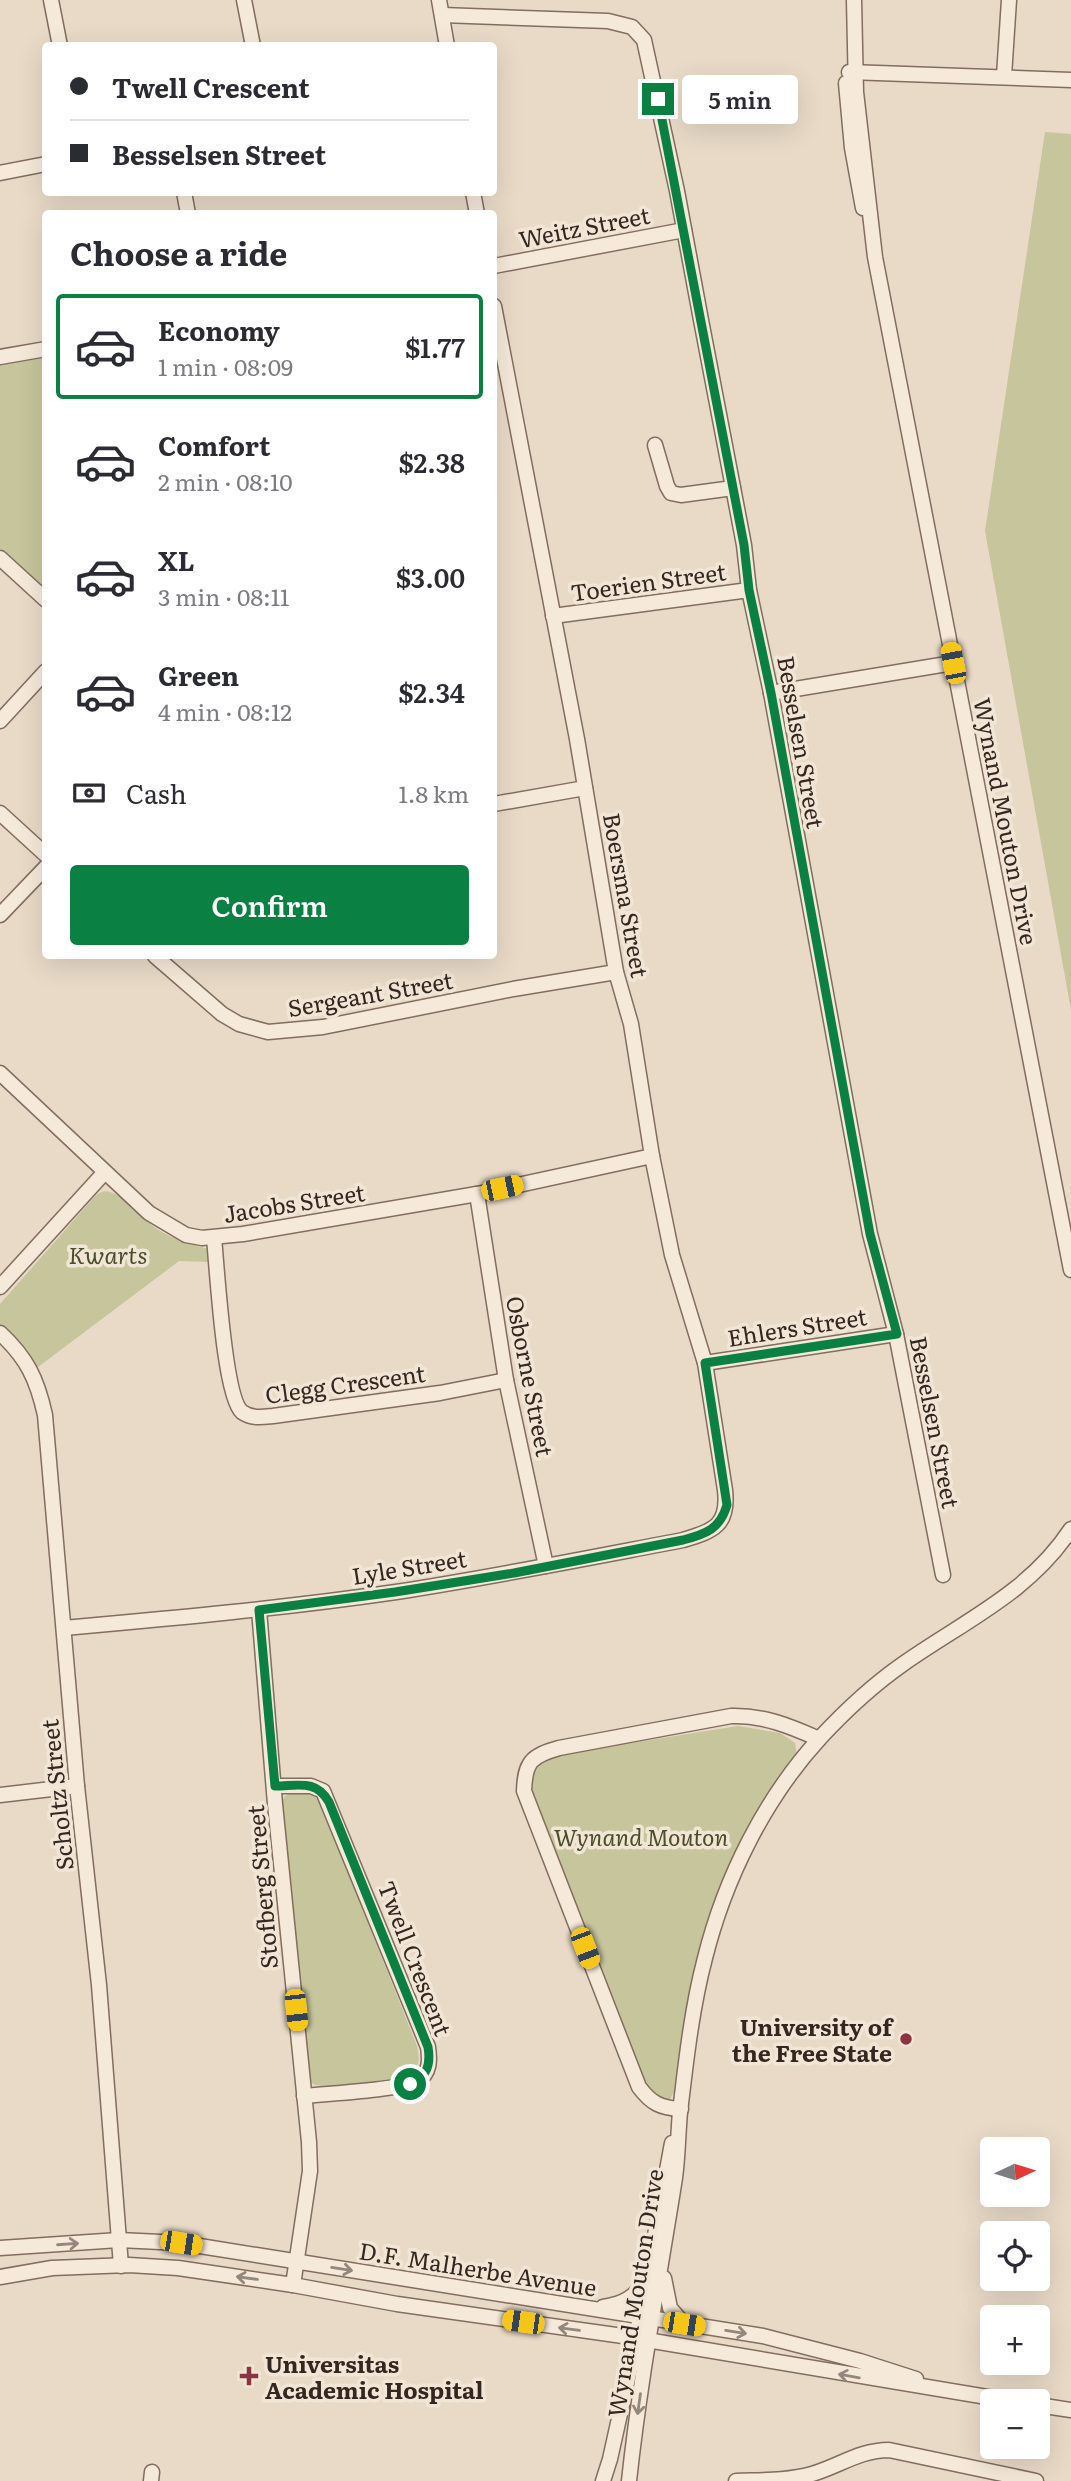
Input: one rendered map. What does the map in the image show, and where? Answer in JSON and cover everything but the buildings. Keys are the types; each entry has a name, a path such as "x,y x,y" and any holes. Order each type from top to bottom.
{"street":[{"path":"51,0 59,42"},
{"path":"244,0 252,42"},
{"path":"439,0 446,42"},
{"name":"Wynand Mouton Drive","path":"845,0 857,144 876,257 1071,1270"},
{"name":"Wynand Mouton Drive","path":"854,0 850,72 856,90 857,144"},
{"path":"1004,76 1009,0"},
{"name":"Besselsen Street","path":"442,15 608,21 626,24 639,32 648,53 744,545 749,590 771,693 870,1234 897,1334 943,1576"},
{"path":"850,72 1071,79"},
{"path":"856,90 864,79 881,72"},
{"path":"0,173 42,165"},
{"name":"Weitz Street","path":"497,266 684,230"},
{"name":"Boersma Street","path":"497,322 585,788 616,972 631,1024 652,1156 672,1255 705,1363 725,1490"},
{"path":"0,358 42,350"},
{"path":"655,444 671,494 733,488"},
{"path":"0,558 42,596"},
{"name":"Toerien Street","path":"553,616 749,590"},
{"path":"771,693 953,663"},
{"path":"0,721 42,675"},
{"path":"497,803 585,788"},
{"path":"0,813 42,851"},
{"path":"0,915 42,871"},
{"name":"Sergeant Street","path":"158,959 222,1014 239,1024 268,1032 323,1027 513,989 616,972"},
{"name":"Jacobs Street","path":"0,1073 149,1213 186,1235 214,1238 477,1194 652,1156"},
{"path":"0,1287 104,1173"},
{"name":"Osborne Street","path":"477,1194 506,1380 546,1566"},
{"name":"Clegg Crescent","path":"214,1238 224,1340 234,1398 241,1411 254,1418 440,1393 506,1380"},
{"name":"Scholtz Street","path":"0,1333 25,1361 33,1375 45,1415 77,1786 99,1985 121,2266"},
{"name":"Ehlers Street","path":"705,1363 897,1334"},
{"name":"Lyle Street","path":"64,1628 259,1610 395,1592 683,1540 715,1528 727,1505 725,1490"},
{"name":"Wynand Mouton Drive","path":"603,2481 662,2260 676,2173 680,2110 704,1959 718,1913 746,1848 772,1803 819,1739 846,1711 901,1665 1013,1593 1037,1572 1071,1529"},
{"name":"Stofberg Street","path":"259,1610 310,2171 293,2285"},
{"path":"680,2110 651,2102 639,2087 524,1791 528,1766 541,1753 559,1748 731,1716 770,1720 819,1739"},
{"path":"0,1795 77,1786"},
{"name":"Twell Crescent","path":"275,1786 311,1786 323,1791 428,2047 430,2059 424,2074 418,2081 410,2084 304,2096"},
{"name":"Wynand Mouton Drive","path":"646,2318 649,2275 666,2163 680,2110"},
{"name":"D.F. Malherbe Avenue","path":"0,2248 119,2240 181,2243 763,2336 886,2369 941,2389"},
{"path":"662,2260 670,2308 684,2324"},
{"name":"D.F. Malherbe Avenue","path":"0,2277 52,2268 178,2268 980,2396"},
{"path":"588,2308 625,2302 649,2275"},
{"name":"Wynand Mouton Drive","path":"630,2474 642,2340"},
{"path":"1050,2407 1071,2410"},
{"path":"736,2481 782,2481 797,2478 872,2450 913,2454 1036,2481"},
{"path":"630,2474 637,2481"}],"green space":[{"path":"1045,132 1071,134 1071,1010 985,531"},
{"path":"42,358 42,594 0,554 0,365"},
{"name":"Kwarts","path":"104,1191 119,1196 163,1233 209,1249 208,1262 179,1261 38,1367 0,1326 0,1304 96,1195"},
{"name":"Wynand Mouton","path":"738,1726 780,1733 795,1743 797,1756 743,1839 712,1907 694,1970 675,2090 669,2101 645,2099 528,1785 539,1767 556,1755"},
{"path":"297,1789 316,1792 417,2046 418,2063 408,2077 330,2087 315,2085 306,2079 276,1812 285,1796"}],"place":[{"name":"University of the Free State","path":"906,2039"},
{"name":"Universitas Academic Hospital","path":"249,2376"}],"route":[{"path":"410,2084 418,2081 428,2067 428,2047 329,1802 323,1791 317,1787 275,1786 259,1610 514,1573 704,1534 715,1528 727,1505 705,1363 897,1334 870,1234 771,693 749,590 744,545 658,99"}]}
